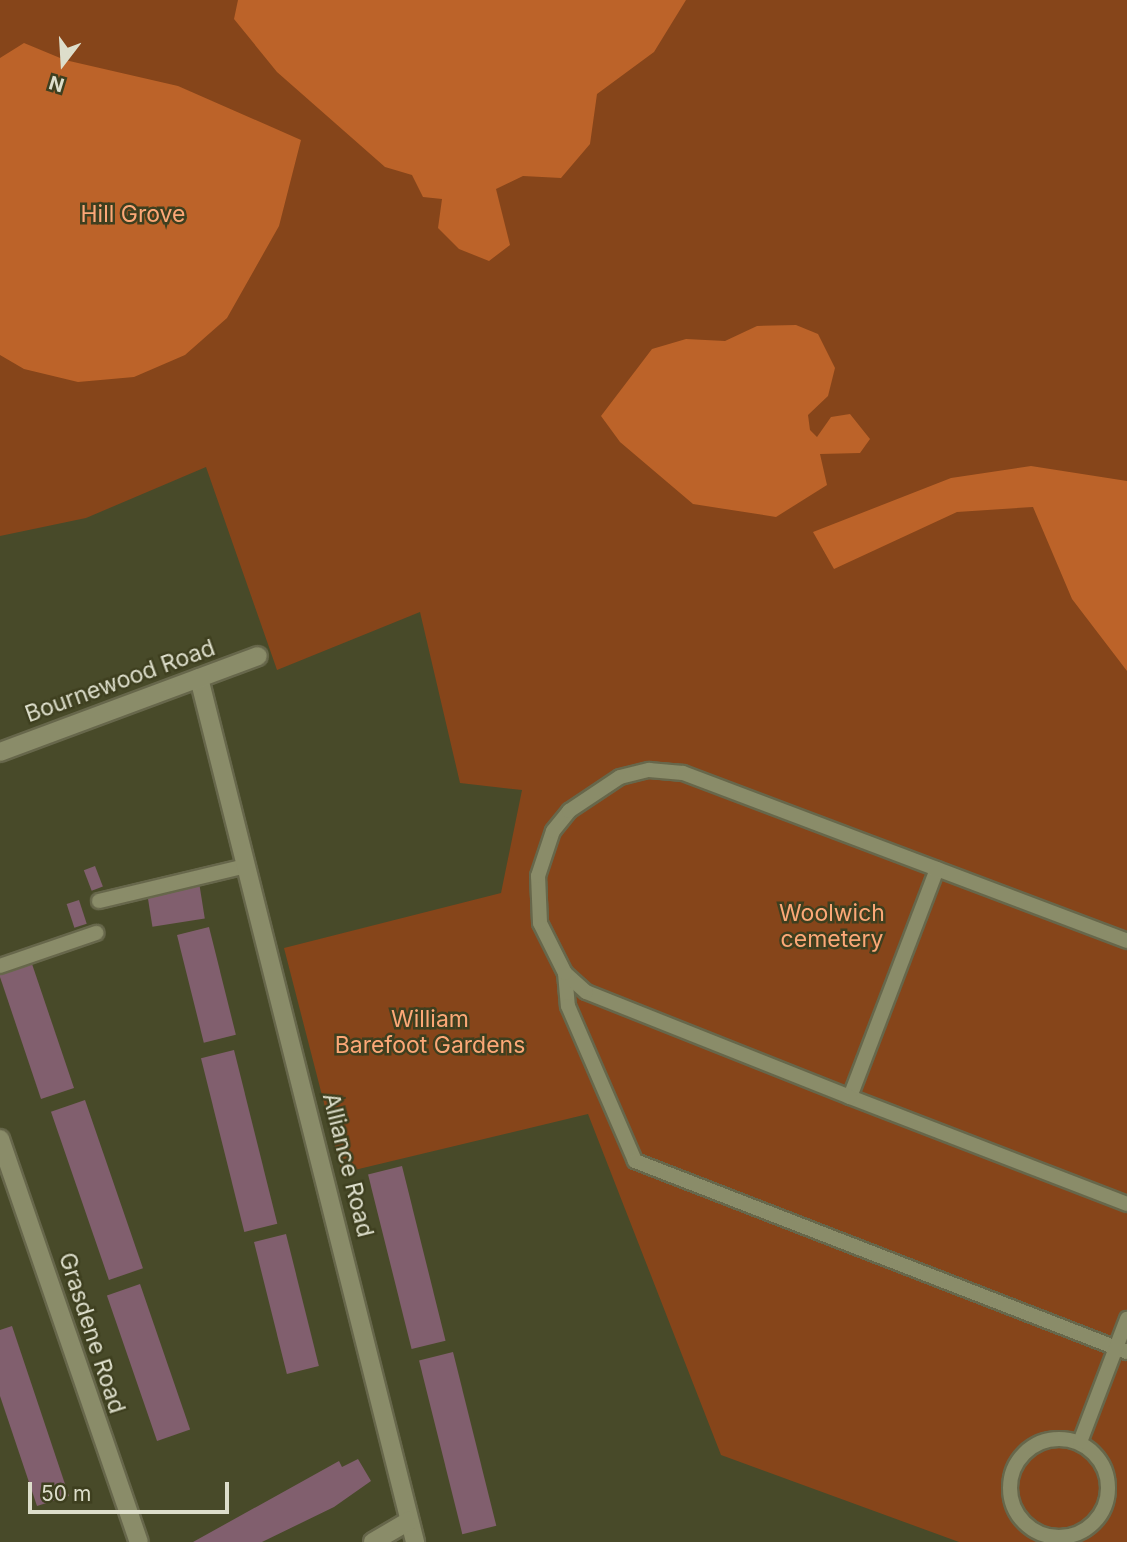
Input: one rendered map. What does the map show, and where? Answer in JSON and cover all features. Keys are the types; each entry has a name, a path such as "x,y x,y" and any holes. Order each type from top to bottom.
{"street":[{"name":"Bournewood Road","path":"0,752 258,656"},
{"name":"Alliance Road","path":"199,678 415,1542"},
{"name":"Grasdene Road","path":"0,1139 139,1542"},
{"path":"373,1542 409,1521"}],"lane":[{"path":"1127,941 683,773 649,770 620,777 569,811 541,864 540,923 565,973 586,992 1127,1204"},
{"path":"99,901 246,866"},
{"path":"850,1097 937,869"},
{"path":"0,966 96,933"},
{"path":"565,973 568,1006 635,1160 1122,1350"},
{"path":"1080,1442 1122,1350 1127,1319"},
{"path":"1049,1439 1080,1442 1094,1452 1109,1482 1102,1515 1075,1535 1047,1538 1011,1499 1013,1468 1034,1445 1049,1439"}],"green space":[{"path":"0,0 1127,0 1127,1542 959,1542 721,1455 588,1114 342,1173 284,948 501,893 522,790 460,783 420,612 277,670 206,467 86,518 0,536"},
{"path":"238,0 686,0 654,52 597,94 590,144 561,178 523,176 496,189 510,245 489,261 459,249 438,228 442,199 423,197 412,175 385,167 277,72 234,19"},
{"name":"Hill Grove","path":"24,43 65,60 178,86 301,140 279,226 227,318 185,355 134,377 78,382 24,369 0,355 0,58"},
{"path":"796,325 818,334 835,368 828,396 808,415 810,430 817,437 831,417 850,414 870,439 860,453 820,454 827,485 776,517 693,504 620,442 601,416 652,349 686,339 725,341 757,326"},
{"path":"1031,466 1127,481 1127,671 1072,599 1033,507 957,512 834,569 813,532 951,478"}],"building":[{"path":"95,866 103,887 92,891 84,870"},
{"path":"199,882 205,919 152,927 147,890"},
{"path":"79,900 87,924 74,928 67,904"},
{"path":"209,927 236,1035 204,1043 177,935"},
{"path":"31,961 74,1088 41,1099 0,977 0,971"},
{"path":"234,1050 277,1224 244,1232 201,1058"},
{"path":"85,1100 143,1268 109,1280 51,1112"},
{"path":"402,1166 446,1341 412,1349 368,1174"},
{"path":"286,1234 319,1366 287,1374 254,1242"},
{"path":"140,1284 190,1430 157,1441 107,1295"},
{"path":"12,1326 69,1496 37,1506 0,1396 0,1330"},
{"path":"453,1352 496,1526 462,1534 419,1360"},
{"path":"358,1459 371,1481 334,1507 262,1542 193,1542 339,1461 342,1467"}],"park label":[{"name":"Woolwich cemetery","path":"832,926"},
{"name":"William Barefoot Gardens","path":"430,1032"}]}
